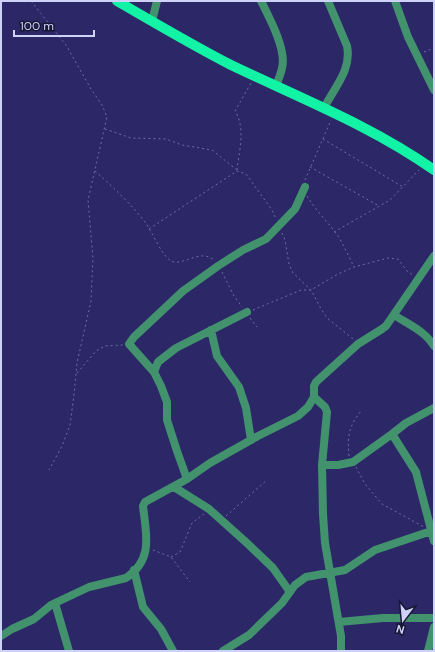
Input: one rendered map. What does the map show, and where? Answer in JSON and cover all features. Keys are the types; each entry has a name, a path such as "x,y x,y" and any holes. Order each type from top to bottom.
{"main road":[{"path":"117,1 183,40 328,110 406,150 434,170"}],"street":[{"path":"152,21 157,1"},
{"path":"261,1 274,28 280,45 283,67 276,86"},
{"path":"328,1 347,46 348,53 346,68 328,110"},
{"path":"395,1 408,37 434,90"},
{"path":"187,479 167,420 167,402 161,386 154,372 129,344 134,337 183,291 243,250 266,239 295,209 305,187"},
{"path":"1,636 34,619 51,605 89,587 126,578 143,559 147,548 144,504 187,479 210,463 298,416 308,407 314,397 314,386 316,382 358,344 382,329 394,315 434,256"},
{"path":"154,372 158,362 176,348 247,312"},
{"path":"394,315 422,332 430,339 434,346"},
{"path":"211,330 217,356 239,387 246,408 251,440"},
{"path":"314,397 325,407 327,412 322,465 322,514 341,636 341,651"},
{"path":"322,465 338,465 351,462 406,424 434,408"},
{"path":"392,434 416,472 433,530 434,541"},
{"path":"174,487 209,509 273,568 290,592"},
{"path":"223,651 248,635 282,603 295,585 306,577 345,570 375,550 433,530"},
{"path":"134,570 143,607 161,629 173,651"},
{"path":"55,603 69,651"},
{"path":"339,622 384,618 434,618"},
{"path":"428,651 434,627"}],"path":[{"path":"31,1 66,45 90,89 102,105 106,117 88,200 93,258 91,301 76,363 73,408 67,435 49,470"},
{"path":"417,55 434,48"},
{"path":"237,171 241,125 239,117 235,111 255,76"},
{"path":"328,110 323,139 305,179 305,187 307,196 312,205 334,232 354,267"},
{"path":"104,129 131,138 166,139 182,145 212,150 237,171 246,174 272,210 280,226 285,240 288,264 293,273 311,290 327,318 358,344"},
{"path":"323,139 404,187"},
{"path":"334,232 390,200 404,187 425,163"},
{"path":"310,167 379,206"},
{"path":"94,170 119,191 149,229 160,248 171,261 178,262 191,257 203,256 213,259 234,296 257,327"},
{"path":"149,229 237,171"},
{"path":"247,312 301,290 311,290 338,274 354,267 394,258 398,259 407,271 419,278"},
{"path":"76,374 96,351 105,346 129,344"},
{"path":"362,410 354,420 349,430 348,445 351,462 365,484 382,504 433,530"},
{"path":"221,520 267,480"},
{"path":"171,557 180,552 192,523 209,509"},
{"path":"147,548 171,557 190,582"}]}
